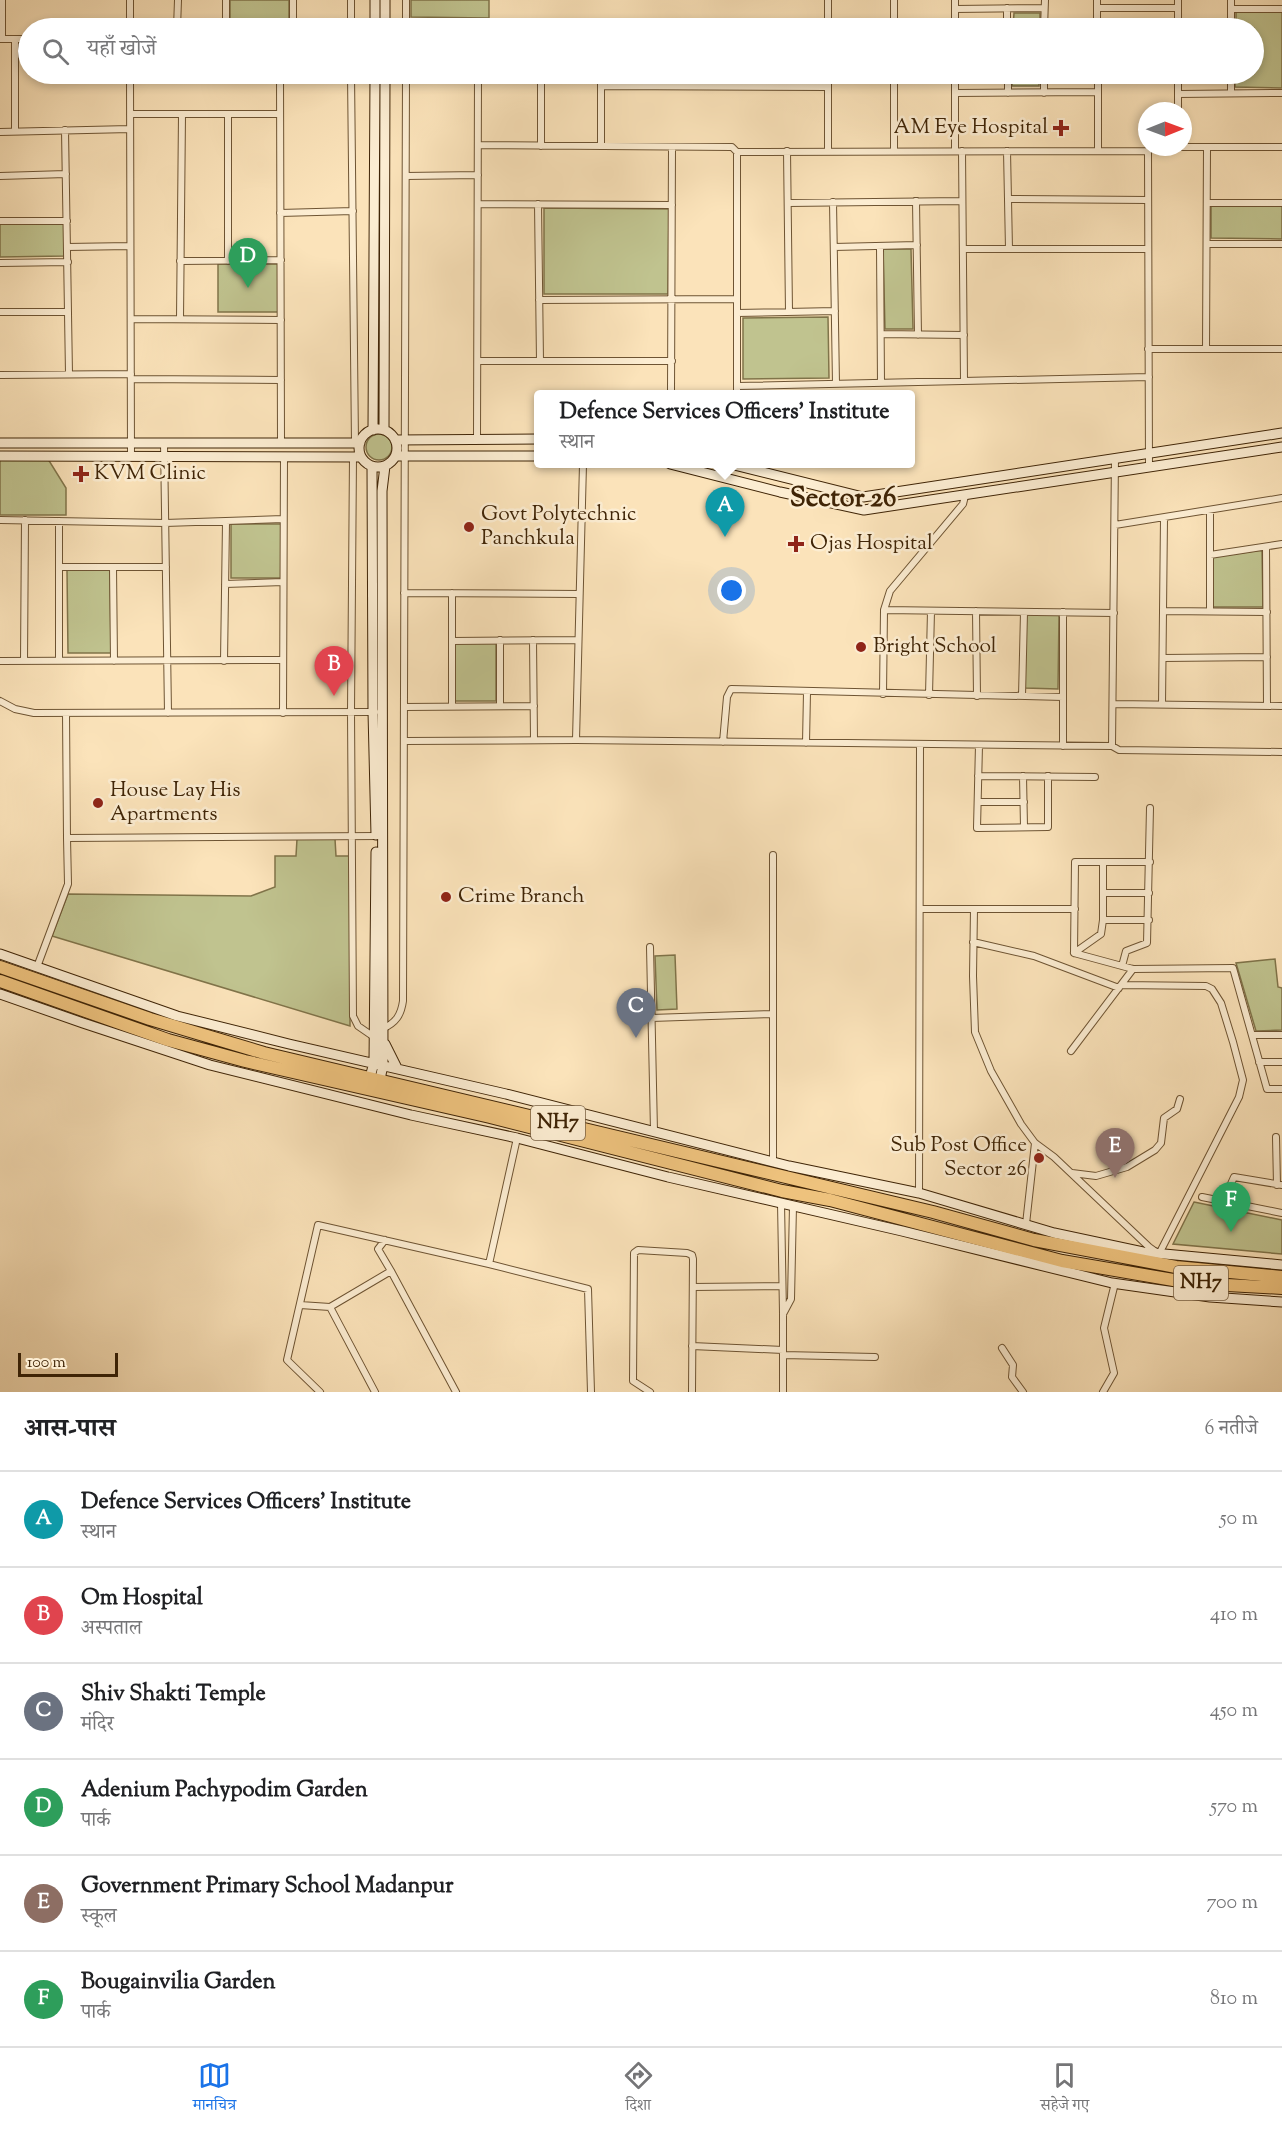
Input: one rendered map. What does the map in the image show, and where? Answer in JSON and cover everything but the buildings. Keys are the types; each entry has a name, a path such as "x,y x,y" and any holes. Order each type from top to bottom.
{"highway":[{"name":"NH7","path":"0,966 162,1022 373,1085 782,1191 830,1200 1062,1261 1191,1282 1282,1288"},
{"name":"NH7","path":"0,981 168,1040 245,1061 373,1085 933,1212 1034,1240 1176,1267 1282,1277"}],"street":[{"path":"2,0 1,39 15,39 15,131"},
{"path":"130,0 130,18"},
{"path":"177,18 178,0"},
{"path":"226,0 226,18"},
{"path":"293,0 293,18"},
{"path":"351,0 351,18"},
{"path":"375,0 375,18"},
{"path":"385,0 385,18"},
{"path":"406,0 406,18"},
{"path":"828,0 828,18"},
{"path":"894,0 894,18"},
{"path":"955,0 955,18"},
{"path":"1044,18 1045,0"},
{"path":"1097,0 1097,18"},
{"path":"1178,0 1178,18"},
{"path":"1231,0 1231,18"},
{"path":"1007,8 1007,18"},
{"path":"955,9 1044,8"},
{"path":"1097,8 1178,8"},
{"path":"1231,9 1282,9"},
{"path":"130,84 131,456"},
{"path":"280,84 281,443"},
{"path":"351,84 357,443 351,712 353,1016 358,1026 378,1037 397,1068"},
{"path":"373,430 375,84"},
{"path":"384,430 385,84"},
{"path":"350,1059 360,1057 396,1021 402,1011 403,1001 404,593 400,456 397,445 400,440 406,84"},
{"path":"477,439 478,84"},
{"path":"541,84 542,146"},
{"path":"894,84 894,151"},
{"path":"955,84 962,201 964,381"},
{"path":"1008,84 1008,93"},
{"path":"1044,84 1044,93"},
{"path":"1098,84 1098,151"},
{"path":"1178,84 1178,102"},
{"path":"1231,84 1231,93"},
{"path":"601,146 601,86 828,87 828,151"},
{"path":"955,93 1098,92"},
{"path":"1178,94 1282,93"},
{"path":"130,114 280,114"},
{"path":"180,319 182,114"},
{"path":"228,114 228,261"},
{"path":"0,132 130,129"},
{"path":"65,130 69,374"},
{"path":"478,146 732,147 737,152 1138,149"},
{"path":"671,390 672,147"},
{"path":"1192,147 1282,147"},
{"path":"1206,349 1207,147"},
{"path":"1007,151 1009,249"},
{"path":"737,152 737,390"},
{"path":"787,152 789,312"},
{"path":"1149,468 1150,156"},
{"path":"0,176 66,174"},
{"path":"406,176 478,174"},
{"path":"1008,199 1148,200"},
{"path":"916,201 918,335"},
{"path":"788,203 962,201"},
{"path":"833,202 836,384"},
{"path":"1207,203 1282,203"},
{"path":"478,204 672,205"},
{"path":"538,204 540,361"},
{"path":"280,213 352,212"},
{"path":"0,221 67,222"},
{"path":"1207,244 1282,244"},
{"path":"834,247 917,245"},
{"path":"67,248 130,246"},
{"path":"880,246 881,383"},
{"path":"963,249 1148,249"},
{"path":"180,261 281,260"},
{"path":"0,263 68,262"},
{"path":"540,300 737,299"},
{"path":"737,313 835,311"},
{"path":"0,312 68,312"},
{"path":"130,319 281,320"},
{"path":"881,334 964,335"},
{"path":"1149,349 1282,349"},
{"path":"478,361 672,361"},
{"path":"0,375 69,374 281,380"},
{"path":"737,386 1149,377"},
{"path":"0,443 357,443 373,430 384,430 400,440 534,439"},
{"path":"750,468 863,497 1282,433"},
{"path":"164,443 168,713"},
{"path":"686,468 864,510 1115,474 1282,447"},
{"path":"0,456 357,457 372,466 385,466 400,456 534,456"},
{"path":"283,713 284,456"},
{"path":"1112,746 1115,458"},
{"path":"372,466 379,836 379,1064 373,1085"},
{"path":"378,712 382,491 385,466"},
{"path":"576,740 583,468"},
{"path":"735,468 737,481"},
{"path":"883,694 884,610 890,591 963,504 965,496"},
{"path":"1115,525 1282,498"},
{"path":"1210,511 1210,611"},
{"path":"1162,704 1164,518"},
{"path":"0,520 165,523 283,519"},
{"path":"24,661 25,520"},
{"path":"59,521 59,661"},
{"path":"224,661 226,522"},
{"path":"1210,555 1282,544"},
{"path":"1266,547 1267,706"},
{"path":"59,567 166,567"},
{"path":"113,567 114,661"},
{"path":"225,584 283,582"},
{"path":"404,593 579,594"},
{"path":"452,593 452,706"},
{"path":"884,610 1114,613"},
{"path":"929,694 931,611"},
{"path":"976,611 977,696"},
{"path":"1163,611 1267,612"},
{"path":"1022,696 1024,612"},
{"path":"1063,612 1063,746"},
{"path":"500,640 500,706"},
{"path":"533,640 534,740"},
{"path":"452,641 578,640"},
{"path":"1163,658 1267,657"},
{"path":"0,661 283,660"},
{"path":"723,742 727,697 731,688 803,689 807,692 1063,697"},
{"path":"806,743 807,692"},
{"path":"0,702 15,710 34,713 378,712"},
{"path":"1113,704 1282,706"},
{"path":"404,707 534,706"},
{"path":"37,967 68,884 66,713"},
{"path":"404,741 576,740 1112,746 1119,750 1282,752"},
{"path":"920,744 920,1193"},
{"path":"979,745 977,828 1048,827 1048,776"},
{"path":"978,776 1095,777"},
{"path":"1023,776 1024,827"},
{"path":"978,802 1024,802"},
{"path":"1122,966 1126,951 1148,943 1150,808"},
{"path":"67,838 379,836"},
{"path":"773,855 773,1162"},
{"path":"1074,953 1075,862 1149,862"},
{"path":"1074,953 1101,934 1103,862"},
{"path":"1103,893 1149,893"},
{"path":"920,909 1075,909"},
{"path":"974,909 975,1032 991,1071 1021,1124 1035,1143 1054,1156 1159,1254"},
{"path":"1103,920 1149,920"},
{"path":"973,942 1034,956 1120,987 1206,986 1212,989 1221,1003 1244,1080 1239,1097 1159,1254"},
{"path":"650,948 654,1131"},
{"path":"1074,953 1133,969 1233,968 1267,1089 1282,1089"},
{"path":"0,954 177,1016 350,1059 397,1068 773,1162 920,1193 1054,1233 1159,1254 1282,1265"},
{"path":"1071,1051 1133,969"},
{"path":"0,994 210,1065 411,1115 517,1138 668,1177 1115,1283 1210,1297 1282,1302"},
{"path":"651,1018 773,1014"},
{"path":"1252,1035 1282,1035"},
{"path":"1259,1062 1282,1062"},
{"path":"1071,1173 1096,1176 1127,1167 1155,1150 1161,1143 1164,1118 1177,1109 1180,1100"},
{"path":"1227,1202 1234,1177 1280,1185 1276,1137"},
{"path":"489,1264 517,1138"},
{"path":"1026,1224 1035,1143"},
{"path":"1202,1197 1282,1213"},
{"path":"781,1203 783,1392"},
{"path":"783,1314 791,1299 793,1206"},
{"path":"320,1392 286,1360 318,1225 588,1289 591,1392"},
{"path":"385,1240 378,1249 456,1392"},
{"path":"650,1392 633,1381 635,1251 638,1250 690,1254 693,1259 692,1392"},
{"path":"300,1305 330,1307 391,1271"},
{"path":"1103,1392 1114,1373 1104,1328 1115,1283"},
{"path":"693,1287 782,1286"},
{"path":"330,1307 375,1392"},
{"path":"692,1346 875,1357"},
{"path":"1002,1348 1013,1365 1012,1377 1023,1392"}],"green space":[{"path":"230,0 289,0 289,18 230,18"},
{"path":"411,0 489,0 489,18 411,17"},
{"path":"1236,12 1282,12 1282,88 1235,87 1235,84 1264,84 1264,18 1236,18"},
{"path":"1014,13 1040,13 1040,18 1014,18"},
{"path":"1012,84 1039,84 1039,86 1012,86"},
{"path":"1211,205 1282,206 1282,239 1211,238"},
{"path":"544,208 669,209 668,294 544,294"},
{"path":"0,224 65,224 65,256 0,257"},
{"path":"883,249 911,249 913,329 885,329"},
{"path":"218,264 278,264 278,312 218,312"},
{"path":"828,317 829,378 743,379 743,318"},
{"path":"379,434 388,438 392,447 388,456 379,460 370,456 366,447 370,438"},
{"path":"0,459 48,459 66,488 66,515 0,515"},
{"path":"231,524 281,524 281,578 231,578"},
{"path":"1262,550 1263,607 1213,607 1212,557"},
{"path":"110,569 111,653 68,653 67,570"},
{"path":"1026,614 1059,614 1058,689 1025,688"},
{"path":"455,643 496,643 496,701 455,701"},
{"path":"297,839 335,839 336,856 350,856 350,1026 52,936 68,894 251,896 275,887 275,856 296,856"},
{"path":"675,955 677,1009 657,1010 655,956"},
{"path":"1275,959 1278,987 1282,988 1282,1030 1256,1031 1236,963"},
{"path":"1194,1202 1282,1220 1282,1254 1173,1244"}],"place":[{"name":"AM Eye Hospital","path":"1061,128"},
{"name":"Adenium Pachypodim Garden","path":"248,288"},
{"name":"KVM Clinic","path":"81,474"},
{"name":"Govt Polytechnic Panchkula","path":"469,527"},
{"name":"Defence Services Officers' Institute","path":"725,537"},
{"name":"Ojas Hospital","path":"796,544"},
{"name":"Bright School","path":"861,647"},
{"name":"Om Hospital","path":"334,696"},
{"name":"House Lay His Apartments","path":"98,803"},
{"name":"Crime Branch","path":"446,897"},
{"name":"Shiv Shakti Temple","path":"636,1038"},
{"name":"Sub Post Office Sector 26","path":"1039,1158"},
{"name":"Government Primary School Madanpur","path":"1115,1178"},
{"name":"Bougainvilia Garden","path":"1231,1232"}],"district":[{"name":"Sector 26","path":"843,499"}]}
